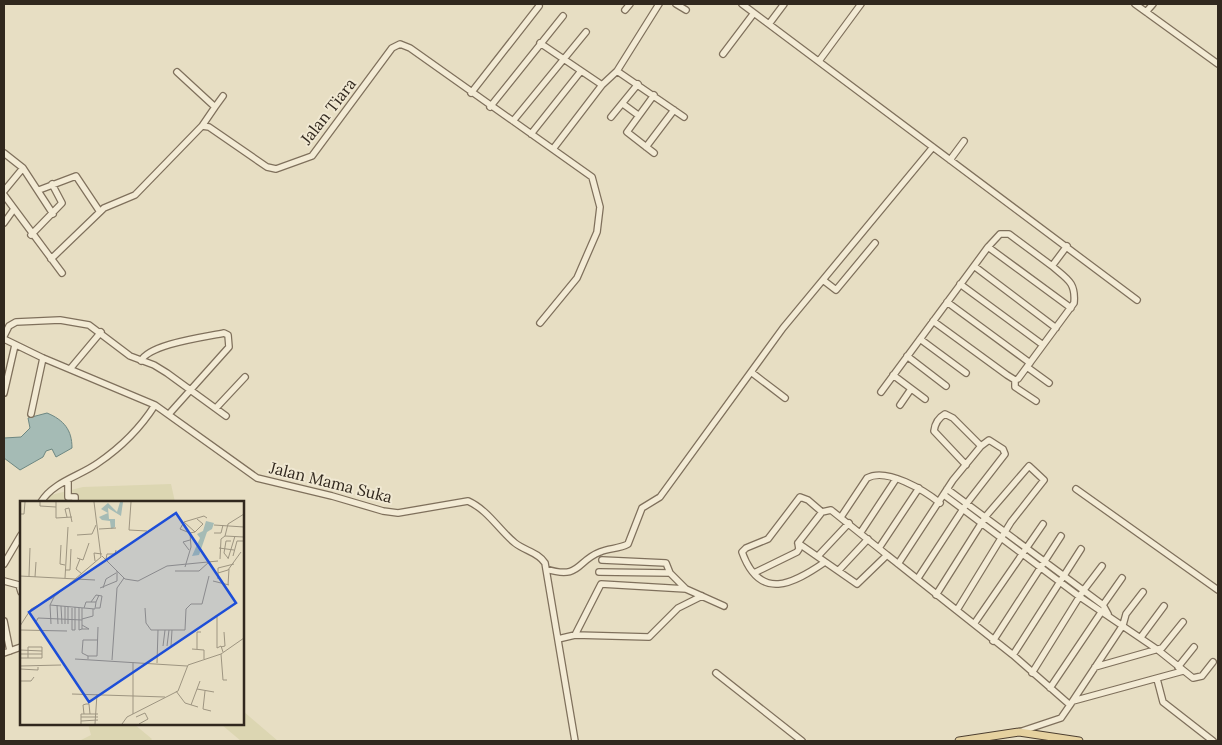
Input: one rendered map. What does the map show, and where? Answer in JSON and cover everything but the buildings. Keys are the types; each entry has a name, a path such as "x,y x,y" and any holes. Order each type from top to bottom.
{"main road":[{"path":"959,741 1019,732 1079,741"}],"street":[{"path":"625,10 630,4"},
{"path":"553,149 602,85 617,71 659,4"},
{"path":"676,4 686,10"},
{"path":"742,4 1067,246 1136,300"},
{"path":"769,24 784,4"},
{"path":"819,61 861,4"},
{"path":"1135,4 1218,64"},
{"path":"1146,12 1153,4"},
{"path":"539,6 471,94 592,177 597,190 600,220 577,278 540,323"},
{"path":"723,54 754,13"},
{"path":"490,107 563,16"},
{"path":"513,121 586,32"},
{"name":"Jalan Tiara","path":"202,126 209,127 268,167 276,169 312,156 392,48 400,44 410,48 471,94"},
{"path":"540,44 602,85"},
{"path":"531,134 581,71"},
{"path":"617,71 684,117"},
{"path":"177,72 215,107"},
{"path":"611,117 638,84"},
{"path":"654,95 627,132 654,153"},
{"path":"54,257 110,204 135,195 202,126 223,96"},
{"path":"623,104 638,115"},
{"path":"646,147 674,110"},
{"path":"950,160 964,141"},
{"path":"575,741 546,569 555,572 574,570 597,553 628,544 642,508 660,497 783,328 932,147"},
{"path":"4,153 23,168 53,214"},
{"path":"4,191 23,168"},
{"path":"39,190 76,176 100,212"},
{"path":"31,234 53,214 62,202 52,184"},
{"path":"4,195 31,234 54,257 62,274"},
{"path":"5,220 14,209"},
{"path":"881,392 988,247 1004,233 1052,266 1072,283 1075,292 1074,303 1071,308 1018,379 1015,380"},
{"path":"824,280 836,290 875,243"},
{"path":"1052,266 1067,246"},
{"path":"988,247 1071,308"},
{"path":"974,266 1056,328"},
{"path":"960,284 1043,345"},
{"path":"947,302 1049,383"},
{"path":"4,337 11,324 60,320 77,321 102,332 130,356 154,365 190,388 226,416"},
{"path":"933,321 1015,380"},
{"path":"70,369 102,332"},
{"path":"141,361 147,354 181,342 226,333 230,342 229,347 190,388 169,414"},
{"name":"Jalan Mama Suka","path":"4,337 15,345 43,358 155,405 256,478 390,512 468,501 478,505 516,544 541,556 546,569"},
{"path":"920,339 966,373"},
{"path":"4,388 15,345"},
{"path":"907,356 946,386"},
{"path":"31,414 43,358"},
{"path":"750,372 785,398"},
{"path":"893,375 925,399"},
{"path":"216,408 245,377"},
{"path":"1015,380 1015,387 1036,402"},
{"path":"900,405 911,388"},
{"path":"42,501 50,491 99,463 129,436 155,405"},
{"path":"966,465 934,431 934,424 945,414 953,418 982,446"},
{"path":"898,564 946,492 982,446 989,440 1004,449 1006,454 965,506 918,578"},
{"path":"936,595 986,516 1026,466 1042,476 1043,482 1005,532 957,610"},
{"path":"840,517 867,478 878,475 896,479 919,488 940,503"},
{"path":"861,532 896,479"},
{"path":"68,480 68,497 75,497 75,501"},
{"path":"879,548 919,488"},
{"path":"1076,489 1218,590"},
{"path":"946,492 1002,538 1023,549"},
{"path":"822,512 808,500 802,498 797,500 768,539 742,551 747,564 754,573 770,584 782,585 803,577 825,562"},
{"path":"965,506 986,516 1023,549 1193,678 1198,678 1213,662"},
{"path":"754,573 797,552 799,548 798,543 822,512 831,510 1013,655 1050,688 1072,703"},
{"path":"818,556 849,523"},
{"path":"974,624 1023,549 1043,524"},
{"path":"993,640 1061,536"},
{"path":"4,564 20,537"},
{"path":"839,570 868,539"},
{"path":"798,543 857,584 887,555"},
{"path":"1013,655 1081,549"},
{"path":"602,560 666,563 670,573 686,589"},
{"path":"1032,673 1102,566"},
{"path":"599,572 670,573"},
{"path":"1050,688 1122,578"},
{"path":"4,581 20,587"},
{"path":"574,635 601,584 686,589 724,606"},
{"path":"1019,732 1061,718 1123,624 1126,614 1143,592"},
{"path":"558,639 574,635 649,637 678,608 702,596"},
{"path":"1140,637 1164,606"},
{"path":"4,621 7,652 20,647"},
{"path":"1095,667 1162,648 1183,622"},
{"path":"1072,703 1157,679 1180,669 1194,647"},
{"path":"716,673 802,741"},
{"path":"1157,679 1164,702 1213,741"}],"shaded area":[{"path":"171,484 175,501 44,501 47,496 83,487"},
{"path":"244,712 278,741 241,741 222,725 244,725"},
{"path":"88,725 135,725 152,739 150,741 79,741 91,735"}],"water":[{"path":"47,413 66,426 72,442 72,448 56,457 52,449 46,451 43,457 20,470 4,458 4,438 21,437 30,428 28,418"}]}
